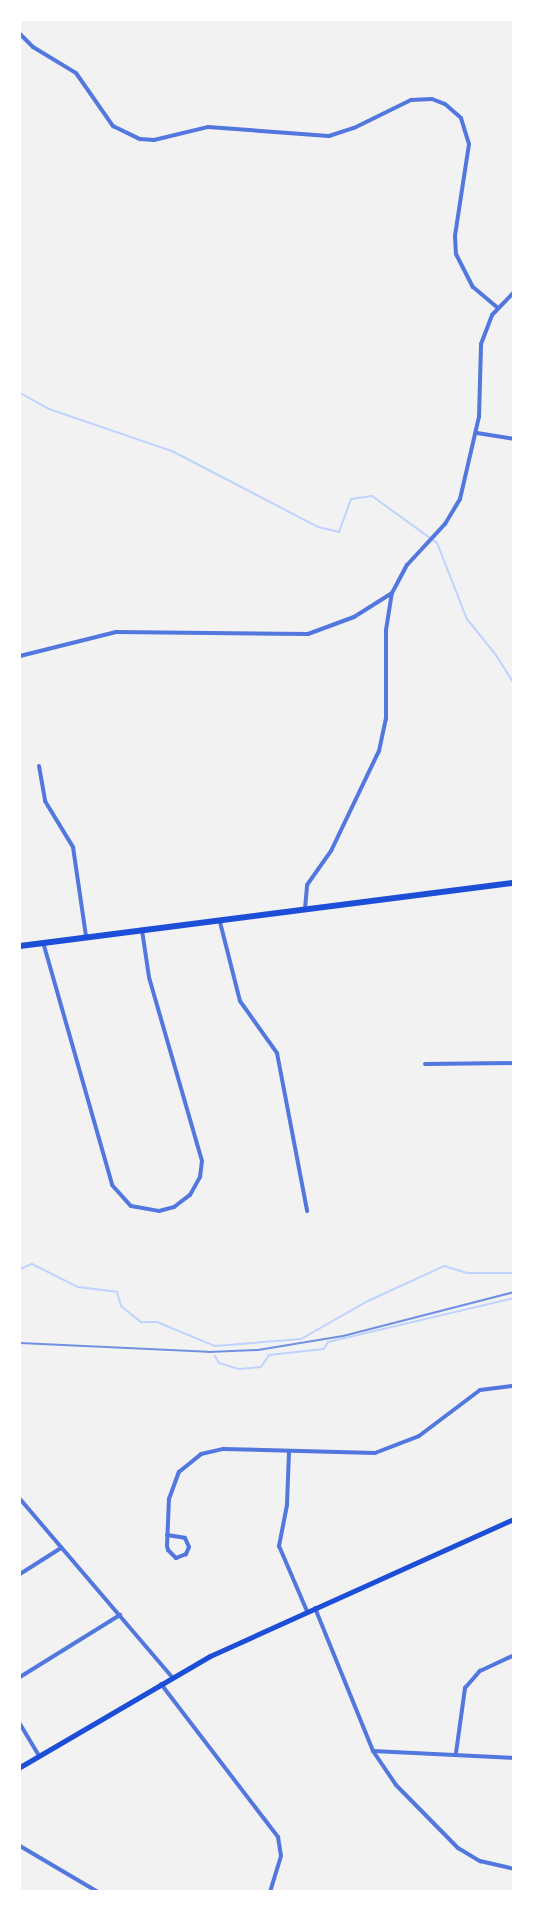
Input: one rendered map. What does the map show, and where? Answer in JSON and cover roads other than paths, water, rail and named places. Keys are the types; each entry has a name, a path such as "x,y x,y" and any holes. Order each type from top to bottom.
{"main road":[{"path":"20,946 43,941 220,922 513,883"},
{"path":"20,1767 172,1677 315,1607 513,1519"}],"street":[{"path":"20,34 33,47 76,73 113,126 140,139 154,140 208,127 329,136 354,128 411,100 432,99 445,104 461,118 469,144 455,236 456,254 466,277 497,307"},
{"path":"305,909 307,885 331,851 379,752 387,712 386,630 392,593 407,565 436,534 460,500 477,433 479,355 483,334 497,307 513,292"},
{"path":"477,433 513,439"},
{"path":"20,656 116,632 308,634 354,617 392,593"},
{"path":"39,766 45,801 73,848 86,936"},
{"path":"220,922 240,1001 275,1049 308,1211"},
{"path":"43,941 112,1185 131,1206 159,1211 178,1205 190,1195 200,1177 202,1161 149,977 142,930"},
{"path":"424,1064 513,1063"},
{"path":"167,1535 185,1538 189,1547 186,1554 180,1558 169,1554 167,1535 173,1482 196,1457 223,1449 362,1455 382,1451 430,1429 480,1390 513,1386"},
{"path":"289,1452 287,1505 279,1546 307,1611"},
{"path":"20,1499 172,1677"},
{"path":"20,1575 62,1548"},
{"path":"315,1607 373,1751 396,1785 458,1848 480,1861 513,1869"},
{"path":"20,1677 120,1615"},
{"path":"456,1753 459,1711 466,1685 480,1671 513,1655"},
{"path":"161,1684 278,1837 280,1856 270,1892"},
{"path":"20,1724 39,1756"},
{"path":"373,1751 456,1753 513,1758"},
{"path":"20,1846 98,1892"}],"waterway":[{"path":"20,393 49,409 172,451 318,527 339,532 351,499 372,496 437,543 467,619 496,655 514,684"},
{"path":"20,1269 32,1264 78,1287 117,1292 121,1306 141,1322 157,1322 215,1346 301,1339 368,1301 444,1266 467,1273 514,1273"},
{"path":"215,1356 219,1363 239,1369 261,1367 269,1355 324,1349 328,1342 514,1298"}],"railway":[{"path":"20,1343 208,1352 258,1350 343,1336 514,1292"}]}
